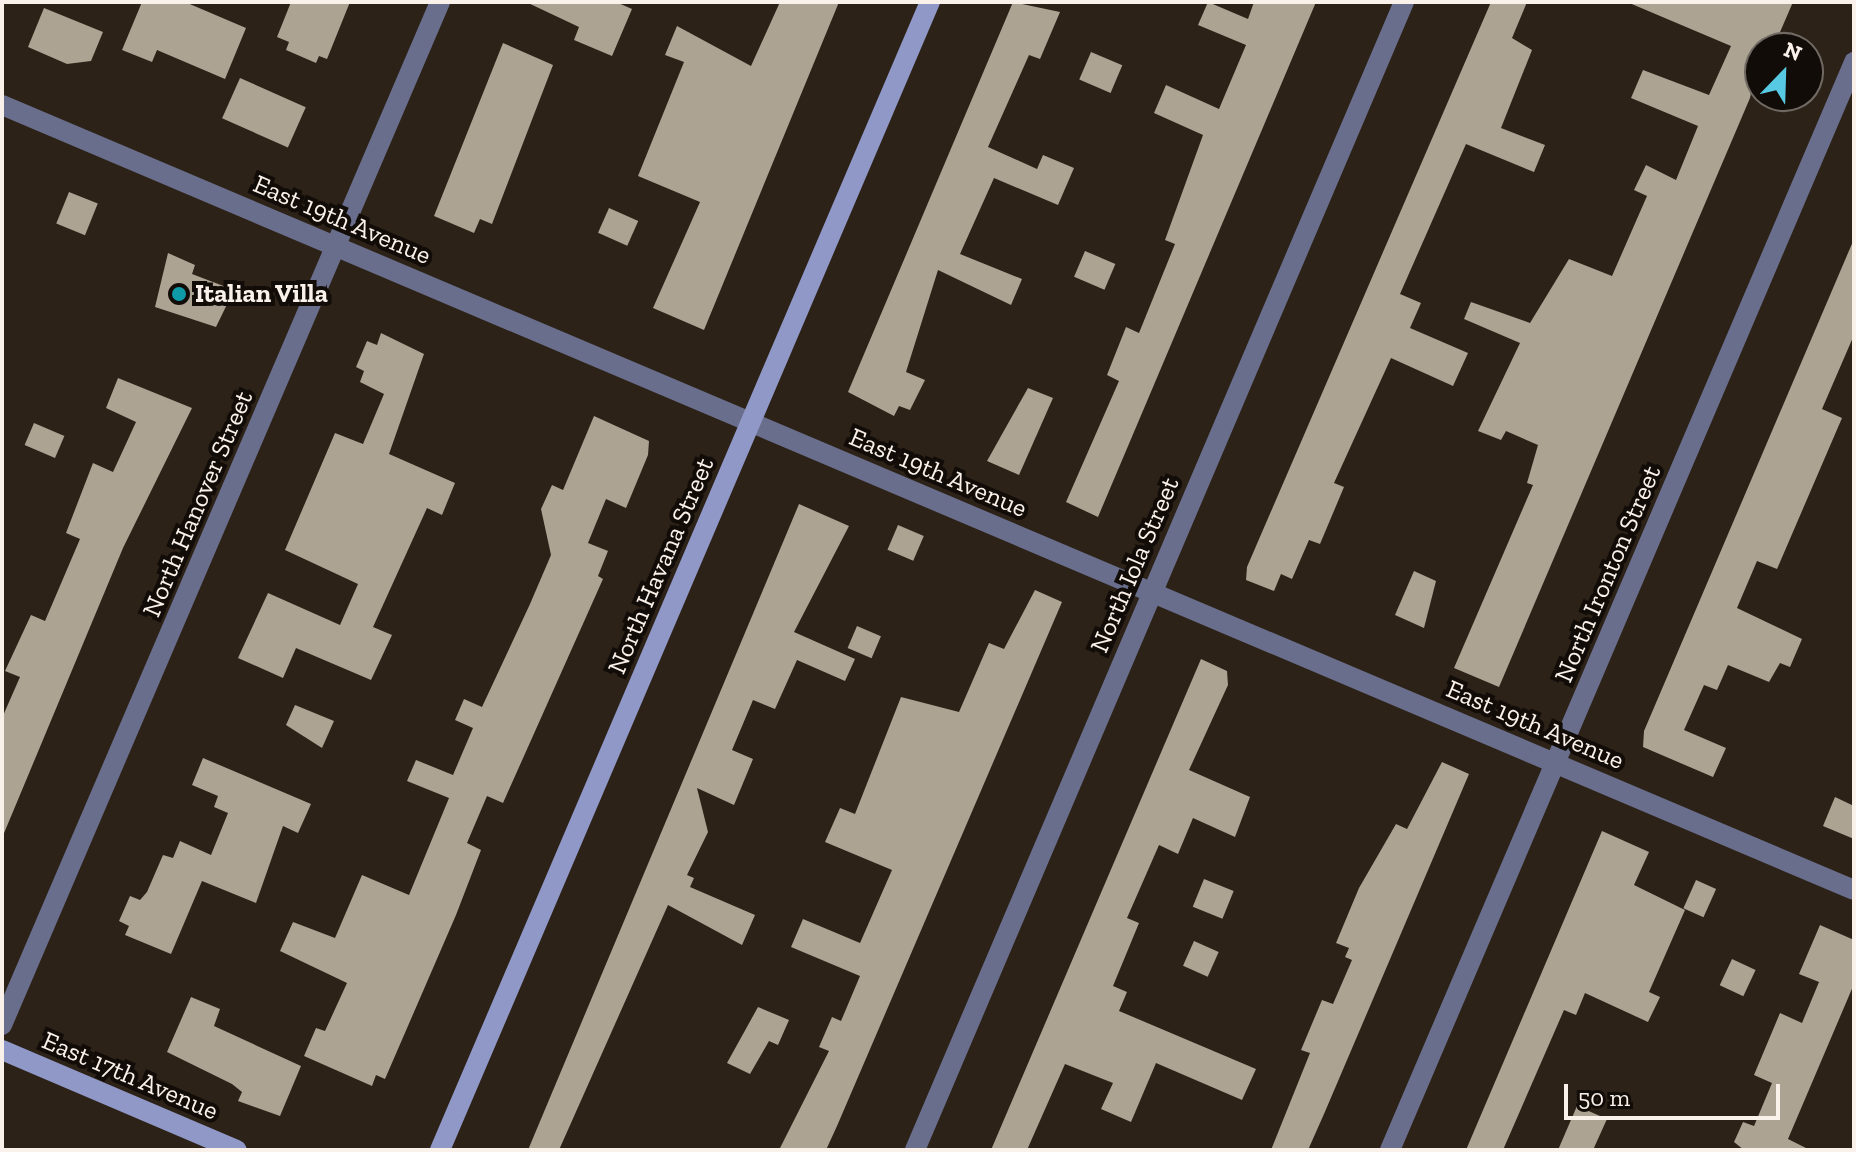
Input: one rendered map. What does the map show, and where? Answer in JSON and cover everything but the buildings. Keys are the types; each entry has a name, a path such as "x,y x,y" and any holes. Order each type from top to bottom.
{"street":[{"name":"North Hanover Street","path":"2,1025 440,2"},
{"name":"North Havana Street","path":"440,1150 930,2"},
{"name":"North Iola Street","path":"915,1150 1404,2"},
{"name":"North Ironton Street","path":"1390,1150 1854,62"},
{"name":"East 19th Avenue","path":"2,105 1854,890"},
{"name":"East 17th Avenue","path":"2,1050 237,1150"}],"place":[{"name":"Italian Villa","path":"179,294"}]}
